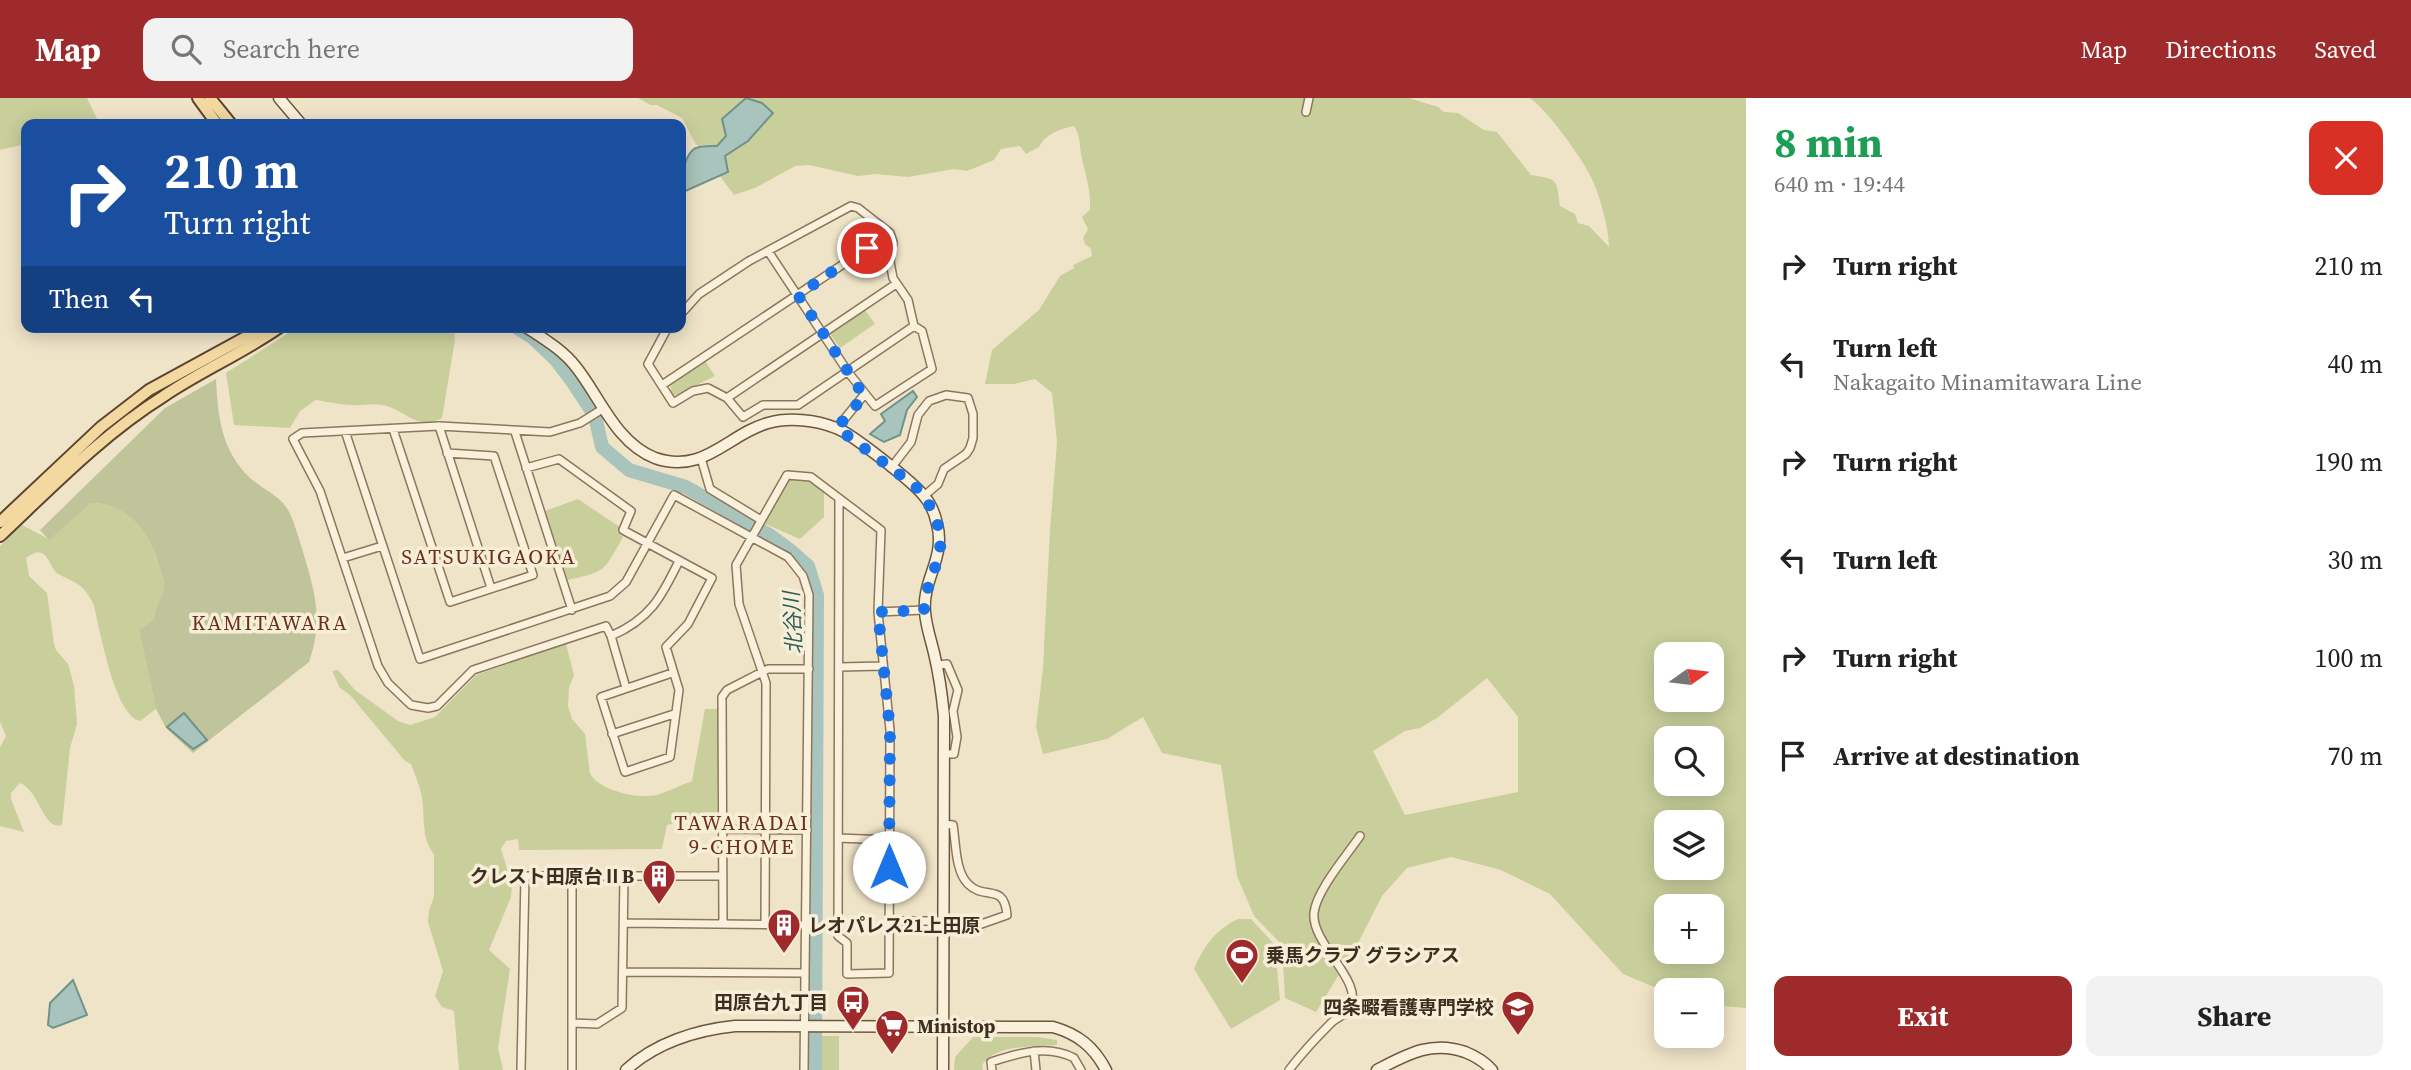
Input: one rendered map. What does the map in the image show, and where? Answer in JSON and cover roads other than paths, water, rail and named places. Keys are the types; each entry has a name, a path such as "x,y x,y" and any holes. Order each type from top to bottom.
{"main road":[{"path":"198,98 213,119"},
{"path":"210,98 227,119"},
{"path":"279,98 297,119"},
{"path":"0,536 108,436 255,333"},
{"path":"0,522 101,427 149,390 202,368 269,333"},
{"path":"535,333 574,365 615,425 641,451 676,462 701,457 723,448 767,423 818,422 837,428 856,440 914,485 932,507 940,541 938,559 925,593 924,610 942,693 943,1070"},
{"path":"626,1070 667,1044 697,1033 735,1026 825,1026 1053,1027 1070,1032 1086,1042 1099,1056 1106,1070"},
{"path":"1377,1070 1413,1052 1441,1046 1469,1054 1492,1070"}],"street":[{"path":"1306,112 1308,98"},
{"path":"686,308 699,294 749,261 851,206 858,208 890,233 893,242 890,262 897,284 908,300 914,326 922,331 932,369 875,406 864,396 768,251"},
{"path":"662,385 890,233"},
{"path":"727,398 897,284"},
{"path":"665,333 648,364 673,403 693,391 709,388 727,398 743,418 763,405 798,405 914,326"},
{"path":"891,468 911,442 918,415 929,401 946,395 968,398 973,414 973,438 970,448 944,470 938,484 925,496"},
{"path":"837,428 864,396"},
{"path":"603,408 580,423 550,432 439,426 302,433 293,439 320,491 382,674 411,705 420,708 437,706 473,670 606,626 626,688"},
{"path":"439,426 491,588"},
{"path":"393,429 450,602 533,575 494,456 447,453"},
{"path":"345,431 420,659 598,601 618,590 626,582 674,495 788,557 803,576 809,595 805,925 807,1026 804,1070"},
{"path":"515,432 572,610"},
{"path":"701,457 710,489 761,521"},
{"path":"526,468 559,459 631,511 623,530 712,578 688,624 666,647 679,690 670,757 625,772 601,697 672,674"},
{"path":"765,924 766,683 739,604 736,565 787,475 811,477 881,530 878,612 890,730 889,973 846,974 847,943 838,936 839,499"},
{"path":"343,558 382,546"},
{"path":"611,636 630,627 650,611 662,595 679,561"},
{"path":"878,612 924,610"},
{"path":"937,665 947,664 958,690 953,711 957,737 954,754 944,754"},
{"path":"840,667 883,666"},
{"path":"723,923 722,697 727,690 768,668 809,668"},
{"path":"612,733 674,714"},
{"path":"889,921 943,921 970,928 1007,915 1006,902 1002,896 972,887 966,881 959,865 953,825 944,824"},
{"path":"722,829 807,830"},
{"path":"1289,1070 1326,1028 1349,1010 1352,1000 1346,976 1323,946 1316,932 1314,914 1318,899 1360,836"},
{"path":"838,838 889,840"},
{"path":"944,868 959,865"},
{"path":"521,1070 525,876 722,876"},
{"path":"572,876 572,1070"},
{"path":"572,1023 597,1024 622,1008 624,876"},
{"path":"624,923 805,925"},
{"path":"624,972 805,973"},
{"path":"992,1070 991,1062 1051,1049 1074,1058 1081,1070"},
{"path":"1034,1051 1036,1070"}],"water":[{"path":"746,98 762,103 773,113 748,141 725,156 728,172 686,191 686,161 689,154 696,148 717,146 726,136 722,119"},
{"path":"913,391 917,397 907,410 900,435 884,442 870,434 885,421 881,414"},
{"path":"184,713 207,740 193,749 167,727"},
{"path":"73,980 87,1015 53,1028 48,1025 50,1003"}],"waterway":[{"name":"北谷川","path":"526,333 556,360 572,381 595,416 602,447 629,470 686,487 771,536 808,566 817,595 815,1070"}],"place":[{"name":"クレスト田原台ⅡB","path":"659,906"},
{"name":"レオパレス21上田原","path":"784,955"},
{"name":"乗馬クラブ グラシアス","path":"1242,985"},
{"name":"田原台九丁目","path":"853,1032"},
{"name":"四条畷看護専門学校","path":"1518,1037"},
{"name":"Ministop","path":"892,1056"}],"district":[{"name":"SATSUKIGAOKA","path":"489,557"},
{"name":"KAMITAWARA","path":"270,623"},
{"name":"TAWARADAI 9-CHOME","path":"742,835"}]}
